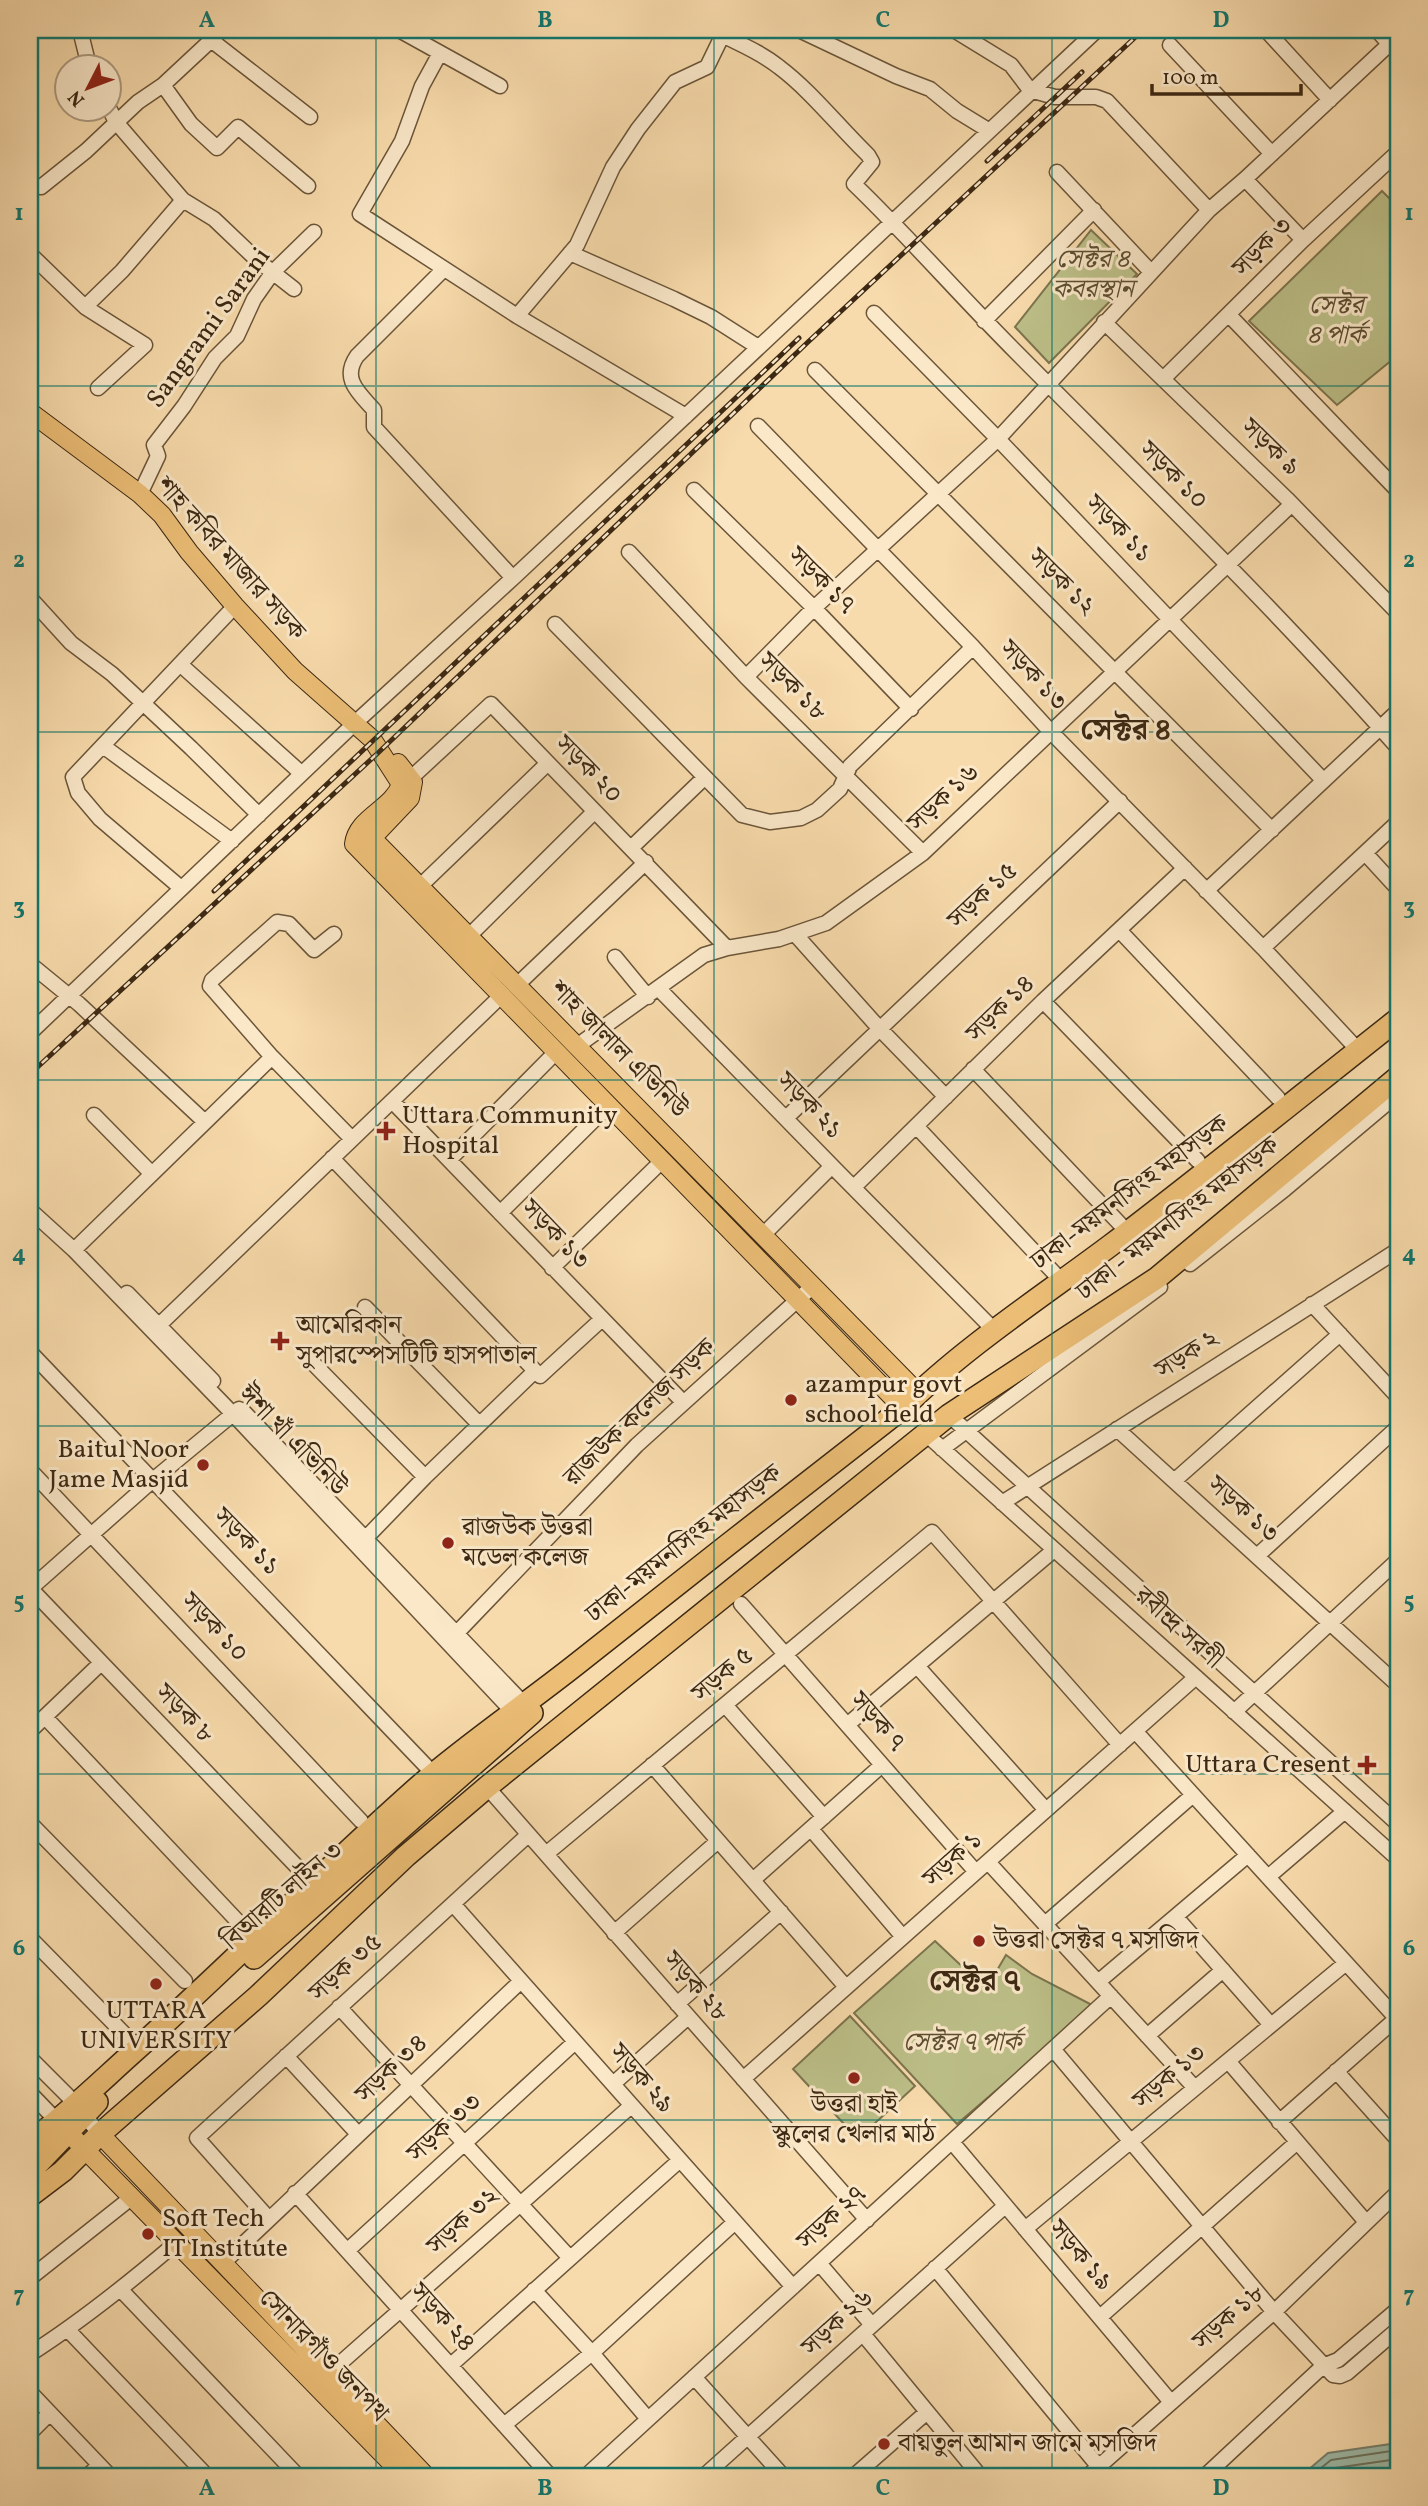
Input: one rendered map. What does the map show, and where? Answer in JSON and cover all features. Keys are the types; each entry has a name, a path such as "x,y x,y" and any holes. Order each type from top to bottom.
{"highway":[{"name":"ঢাকা-ময়মনসিংহ মহাসড়ক","path":"30,2142 64,2127 132,2042 178,2013 419,1787 519,1708 583,1668 918,1393 1242,1145 1398,1019"},
{"name":"ঢাকা - ময়মনসিংহ মহাসড়ক","path":"948,1415 1157,1278 1398,1077"},
{"path":"30,2196 63,2171 248,2004 406,1856 486,1787 948,1415"},
{"name":"বিআরটি লাইন ৩","path":"30,2172 64,2127 131,2064 583,1668"}],"main road":[{"name":"শাহ কবির মাজার সড়ক","path":"31,417 140,494 162,515 235,606 295,671 355,723 376,746"},
{"path":"376,746 385,746 411,778"},
{"name":"শাহ জালাল এভিনিউ","path":"376,746 401,784 396,794 357,832 354,844 469,936 918,1393"},
{"name":"শাহ জালাল এভিনিউ","path":"411,778 413,787 410,798 372,838 413,892 501,996 903,1408"},
{"name":"সোনারগাঁও জনপথ","path":"64,2127 92,2142 222,2264 328,2374 399,2470"},
{"name":"সোনারগাঁও জনপথ","path":"92,2142 131,2198 399,2470 426,2476"}],"street":[{"path":"80,30 86,52"},
{"path":"399,30 500,86"},
{"path":"800,30 895,76 930,89 957,111 988,130"},
{"path":"954,30 1011,65 1030,90 1055,97 1096,97 1107,101 1209,210"},
{"path":"30,1033 301,773 513,578 1097,30"},
{"path":"1266,30 1330,100"},
{"path":"747,677 814,608 998,439 1209,210 1394,40 1377,30"},
{"path":"517,316 577,245 613,167 638,129 675,82 707,67 724,32"},
{"name":"সড়ক ১০","path":"724,32 780,67 868,155 872,162 855,184 892,220 984,321 1228,566 1398,748"},
{"path":"122,117 163,85 217,35 310,117"},
{"path":"1170,44 1272,154"},
{"path":"440,54 422,86 402,141 360,214 517,316 686,416"},
{"path":"163,85 191,124 217,148 239,127 308,186"},
{"path":"31,185 41,187 86,151 116,122 183,200 214,219 294,289"},
{"name":"সড়ক ৩","path":"1164,379 1303,240 1398,152"},
{"path":"1057,172 1151,272"},
{"path":"1245,179 1303,240"},
{"path":"85,307 130,262 183,200"},
{"path":"984,321 1094,210"},
{"name":"Sangrami Sarani","path":"140,494 158,456 154,445 184,406 215,358 237,336 254,299 273,272 314,232"},
{"path":"570,253 711,317 758,348"},
{"path":"30,254 85,307 145,345 98,388"},
{"path":"444,269 357,356 352,364 350,377 355,388 374,410 374,427 513,578"},
{"name":"সড়ক ১১","path":"874,313 1323,780"},
{"path":"1229,315 1398,491"},
{"name":"সড়ক ৯","path":"1104,322 1292,504 1398,612"},
{"name":"সড়ক ১২","path":"815,370 1272,830"},
{"name":"সড়ক ১৩","path":"758,426 1051,732 1264,948 1359,1050"},
{"name":"সড়ক ১৭","path":"694,490 814,608 911,709"},
{"name":"সড়ক ১৬","path":"577,1046 704,955 779,939 836,917 923,853 1292,504"},
{"name":"সড়ক ১৮","path":"629,552 747,677 923,853"},
{"path":"30,598 71,643 112,674 145,704 259,816"},
{"path":"181,888 100,820 78,793 73,777 235,606"},
{"path":"555,624 742,815 769,822 801,818 817,810 840,789 850,766 973,648"},
{"path":"181,665 301,773"},
{"name":"সড়ক ২০","path":"411,778 491,704 727,948"},
{"path":"1206,891 1398,711"},
{"path":"103,747 232,841"},
{"path":"413,892 548,763"},
{"path":"631,848 704,778"},
{"name":"সড়ক ১৫","path":"787,1118 1120,801"},
{"path":"469,936 594,812"},
{"path":"1264,948 1398,822"},
{"path":"1365,853 1398,889"},
{"path":"516,985 646,862"},
{"name":"সড়ক ১৪","path":"854,1187 1043,1001 1185,868"},
{"path":"334,934 314,950 289,924 276,922 212,980 210,985 272,1057 352,1139"},
{"path":"1120,931 1278,1098"},
{"path":"795,934 879,1028 946,1097"},
{"name":"সড়ক ২১","path":"615,957 787,1118 832,1166 763,1235"},
{"path":"30,964 88,1012 205,1122"},
{"path":"155,1329 501,996"},
{"path":"1043,1001 1198,1161"},
{"path":"449,1160 556,1052"},
{"path":"30,1210 77,1247 272,1057"},
{"path":"973,1069 1120,1224"},
{"path":"942,1449 1112,1324 1397,1099"},
{"name":"সড়ক ১৩","path":"391,1101 683,1402"},
{"path":"500,1213 608,1105"},
{"path":"94,1115 151,1173"},
{"path":"916,1126 1056,1275"},
{"path":"332,1158 540,1376 602,1319"},
{"path":"552,1268 662,1161"},
{"name":"সড়ক ২১","path":"780,1218 832,1166 991,1327"},
{"name":"ঈশা খাঁ এভিনিউ","path":"77,1247 519,1708"},
{"name":"সড়ক ২","path":"1002,1503 1398,1251"},
{"name":"রাজউক কলেজ সড়ক","path":"452,1637 637,1446 813,1286"},
{"path":"1312,1304 1398,1397"},
{"path":"365,1307 479,1424"},
{"path":"1174,1481 1340,1334"},
{"name":"সড়ক ১১","path":"30,1352 426,1766"},
{"path":"308,1359 425,1477"},
{"path":"362,1542 534,1371"},
{"path":"30,1589 236,1411"},
{"name":"রবীন্দ্র সরণী","path":"948,1415 1398,1824"},
{"path":"1257,1556 1398,1427"},
{"name":"সড়ক ১৩","path":"1116,1429 1398,1685"},
{"name":"রবীন্দ্র সরণী","path":"926,1434 1398,1859"},
{"name":"সড়ক ১০","path":"30,1470 361,1821"},
{"name":"সড়ক ৫","path":"546,1854 932,1532 993,1602"},
{"path":"847,1725 1054,1550"},
{"path":"1234,1712 1398,1560"},
{"name":"সড়ক ৮","path":"30,1589 303,1873"},
{"path":"993,1602 1119,1745"},
{"name":"সড়ক ৭","path":"741,1604 882,1765 982,1867 1045,1924 1195,2088"},
{"path":"30,1731 101,1663"},
{"path":"917,1666 1046,1810"},
{"name":"সড়ক ১","path":"743,2079 1196,1677"},
{"path":"725,1704 824,1817"},
{"path":"45,1717 244,1928"},
{"path":"1135,1731 1397,2019 1279,2122"},
{"path":"652,1765 846,1987"},
{"path":"753,1880 882,1765"},
{"name":"সড়ক ২৮","path":"486,1787 867,2220"},
{"path":"1045,1924 1194,1795"},
{"path":"1268,1877 1345,1811"},
{"path":"30,1823 185,1981"},
{"path":"811,1829 903,1937"},
{"name":"সড়ক ৩৫","path":"269,2218 197,2138 528,1835"},
{"path":"614,1933 718,1841"},
{"path":"1098,1982 1248,1855"},
{"name":"সড়ক ২৯","path":"453,1904 793,2287"},
{"path":"677,2004 780,1912"},
{"path":"1175,1917 1271,2025"},
{"path":"30,1938 132,2042"},
{"name":"সড়ক ১৩","path":"1025,2229 1346,1963"},
{"path":"1147,2036 1223,1970"},
{"name":"সড়ক ৩৪","path":"222,2264 521,1981"},
{"name":"সড়ক ২৭","path":"586,2476 1111,1996"},
{"path":"339,2007 570,2258"},
{"path":"613,2084 688,2017"},
{"name":"সড়ক ৩৩","path":"348,2250 575,2042"},
{"path":"1053,2049 1323,2367 1333,2375 1347,2373 1396,2335 1387,2319"},
{"path":"286,2056 358,2134"},
{"path":"30,2057 66,2095 92,2142"},
{"path":"1228,2061 1366,2222"},
{"path":"1336,2071 1398,2140"},
{"path":"30,2093 64,2127"},
{"name":"সড়ক ৩২","path":"328,2374 631,2106"},
{"name":"সড়ক ১৯","path":"952,2142 1170,2401"},
{"path":"1100,2317 1296,2143"},
{"path":"451,2365 680,2160"},
{"name":"সড়ক ১৮","path":"1094,2471 1170,2401 1274,2312 1398,2192"},
{"name":"সড়ক ২৪","path":"295,2193 550,2476"},
{"path":"30,2278 131,2198"},
{"name":"সড়ক ২৬","path":"704,2476 1006,2206"},
{"path":"504,2425 592,2353 735,2222"},
{"path":"30,2354 68,2330 121,2290 176,2243"},
{"path":"819,2263 927,2412 980,2476"},
{"path":"935,2268 1094,2471"},
{"path":"121,2290 298,2476"},
{"path":"534,2290 648,2419"},
{"path":"1206,2476 1323,2367 1338,2360 1398,2309"},
{"path":"68,2330 206,2476"},
{"path":"694,2377 783,2476"},
{"path":"30,2392 110,2476"},
{"path":"854,2476 927,2412"},
{"path":"30,2432 50,2413"},
{"path":"88,2476 99,2465"}],"green space":[{"name":"সেক্টর ৪ পার্ক","path":"1382,191 1398,207 1398,355 1337,405 1249,321"},
{"name":"সেক্টর ৪ কবরস্থান","path":"1091,230 1137,274 1049,363 1015,327"},
{"name":"সেক্টর ৭ পার্ক","path":"935,1941 986,1989 1006,1955 1032,1974 1094,2006 957,2124 854,2013"},
{"name":"উত্তরা হাই স্কুলের খেলার মাঠ","path":"850,2016 915,2086 858,2139 793,2069"}],"water":[{"path":"1398,2443 1398,2476 1301,2476 1328,2453"}],"railway":[{"path":"30,1074 379,752 808,342 1143,30"},
{"path":"987,161 1082,72"},
{"path":"214,891 799,338"}],"place":[{"name":"Uttara Community Hospital","path":"386,1131"},
{"name":"আমেরিকান সুপারস্পেসটিটি হাসপাতাল","path":"280,1341"},
{"name":"azampur govt school field","path":"791,1400"},
{"name":"Baitul Noor Jame Masjid","path":"203,1465"},
{"name":"রাজউক উত্তরা মডেল কলেজ","path":"448,1543"},
{"name":"Uttara Cresent","path":"1367,1765"},
{"name":"উত্তরা সেক্টর ৭ মসজিদ","path":"979,1941"},
{"name":"UTTARA UNIVERSITY","path":"156,1984"},
{"name":"উত্তরা হাই স্কুলের খেলার মাঠ","path":"854,2078"},
{"name":"Soft Tech IT Institute","path":"148,2234"},
{"name":"বায়তুল আমান জামে মসজিদ","path":"884,2444"}],"district":[{"name":"সেক্টর ৪","path":"1126,731"},
{"name":"সেক্টর ৭","path":"975,1982"}]}
